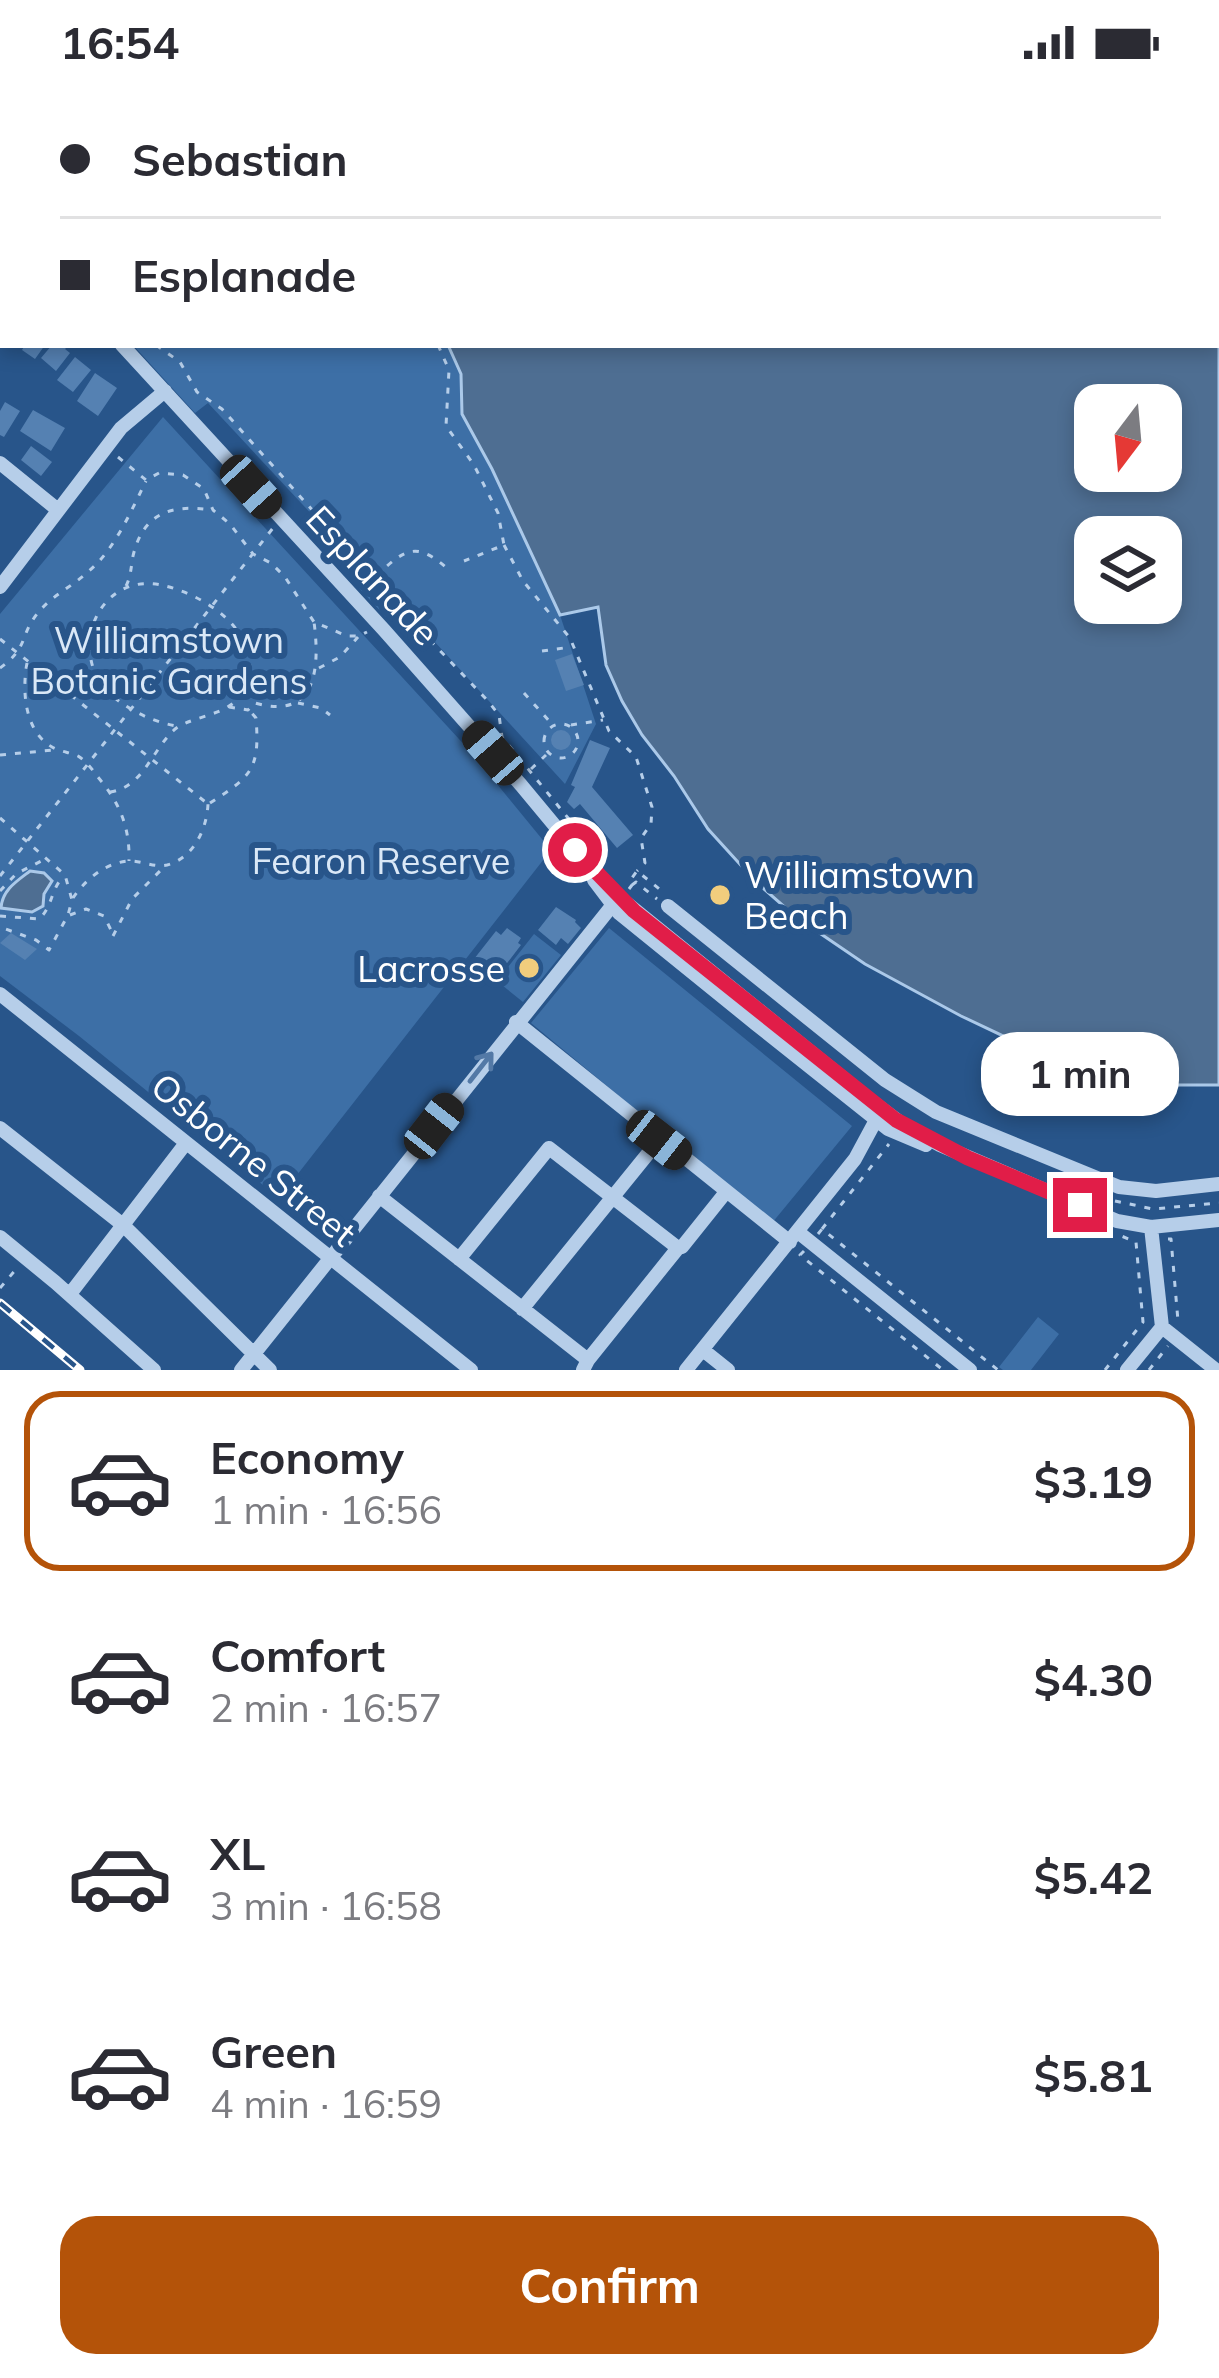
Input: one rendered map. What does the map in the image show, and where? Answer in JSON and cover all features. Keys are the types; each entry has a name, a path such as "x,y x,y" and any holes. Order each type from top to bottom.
{"street":[{"name":"Esplanade","path":"125,348 379,624 575,850 623,895 636,928 907,1139 968,1158 1117,1221 1151,1227 1219,1220"},
{"path":"2,580 128,420 165,391"},
{"path":"0,463 58,509"},
{"path":"241,1370 516,1022 623,895"},
{"path":"668,899 885,1080 937,1112 1126,1189 1156,1191 1219,1184"},
{"name":"Osborne Street","path":"0,994 471,1370"},
{"path":"516,1022 725,1192 794,1237 970,1370"},
{"path":"686,1370 886,1125"},
{"path":"0,1128 122,1226 269,1370"},
{"path":"522,1309 659,1140"},
{"path":"70,1294 186,1143"},
{"path":"459,1259 549,1148 678,1247"},
{"path":"379,1196 585,1365 725,1192"},
{"path":"1151,1227 1162,1327 1216,1370"},
{"path":"0,1237 154,1370"},
{"path":"1127,1370 1162,1327"},
{"path":"703,1350 728,1370"}],"path":[{"path":"160,348 180,362 196,392 222,409 488,701 499,715 502,737 600,856"},
{"path":"439,348 449,370 446,426 474,465 498,513 504,545 523,581 570,638 609,731 636,757 652,807 651,824 641,838 645,862 623,895"},
{"path":"107,448 146,480"},
{"path":"0,668 19,654 33,619 50,600 90,571 109,548 146,480 159,473 183,475 204,489 213,510 253,554 286,577 314,622 317,668 309,689 296,702 274,709 255,704 248,710"},
{"path":"125,588 134,552 161,512 187,506 213,510"},
{"path":"0,876 280,519"},
{"path":"464,561 504,545"},
{"path":"374,578 410,550 433,555 448,570"},
{"path":"140,583 158,584 211,606 237,630 250,668 240,698 227,707 195,722 162,724 132,709 96,674 92,626 106,598 140,583"},
{"path":"314,622 346,636 359,636"},
{"path":"317,668 340,657 359,636 379,624"},
{"path":"0,639 208,804"},
{"path":"542,651 573,647"},
{"path":"28,661 22,688 31,718 41,740 56,750"},
{"path":"524,693 553,726"},
{"path":"296,702 330,715"},
{"path":"208,804 238,785 258,753 256,718 248,710 227,707"},
{"path":"568,725 577,734 578,748 565,758 554,757 544,743 553,726 604,719"},
{"path":"162,724 167,737"},
{"path":"117,802 177,726"},
{"path":"0,755 56,750 77,755 117,802 130,838 129,861"},
{"path":"530,770 548,753"},
{"path":"110,792 124,790"},
{"path":"68,916 86,909 104,916 113,936 132,899 201,837 208,804"},
{"path":"0,818 65,875 72,899"},
{"path":"0,891 16,874 47,858"},
{"path":"0,927 49,950 84,882 129,861 166,865"},
{"path":"637,871 668,899"},
{"path":"0,916 39,920 65,875"},
{"path":"623,895 636,882 668,899"},
{"path":"822,1229 889,1144 886,1125"},
{"path":"1115,1201 1153,1209 1219,1203"},
{"path":"1105,1370 1143,1322 1136,1242 1114,1233"},
{"path":"0,1288 27,1258"}],"green space":[{"path":"136,348 449,348 461,374 462,414 560,615 596,724 565,784 401,605 386,617 359,588 371,578 208,403 195,413"},
{"path":"163,417 470,751 551,850 279,1198 0,976 0,614"},
{"path":"609,928 852,1126 772,1223 531,1023"},
{"name":"Lacrosse","path":"534,934 561,955 523,1002 497,981"},
{"path":"1038,1317 1059,1334 1031,1370 1003,1370 999,1367"}],"shaded area":[{"path":"449,348 1219,348 1219,1085 1154,1085 1018,1043 865,964 796,917 757,883 708,829 622,701 606,665 598,607 560,615 462,414 461,374"},
{"path":"30,871 44,873 52,881 43,906 32,912 1,908 7,891"}],"building":[{"path":"23,348 43,348 35,359"},
{"path":"49,348 66,348 70,353 56,371 41,358"},
{"path":"75,357 91,370 73,392 57,380"},
{"path":"95,373 117,388 98,416 77,401"},
{"path":"5,402 20,411 4,437 0,435 0,411"},
{"path":"33,410 65,428 51,451 20,431"},
{"path":"31,446 52,462 41,476 21,460"},
{"path":"572,654 584,685 566,691 555,660"},
{"path":"561,730 571,740 561,750 551,740"},
{"path":"590,740 610,748 592,787 633,835 617,848 580,804 574,809 567,802"},
{"path":"556,907 581,928 568,944 561,938 556,945 538,930"},
{"path":"507,928 521,938 521,945 491,984 485,979 480,985 470,977 481,964 474,959 496,931 501,935"},
{"path":"11,933 37,949 25,960 0,943"}],"railway":[{"path":"0,1303 80,1370"}],"place":[{"name":"Williamstown Beach","path":"720,895"},
{"name":"Lacrosse","path":"529,968"}],"route":[{"path":"575,850 634,911 896,1120 968,1158 1080,1205"}],"park label":[{"name":"Williamstown Botanic Gardens","path":"169,660"},
{"name":"Fearon Reserve","path":"381,860"}]}
